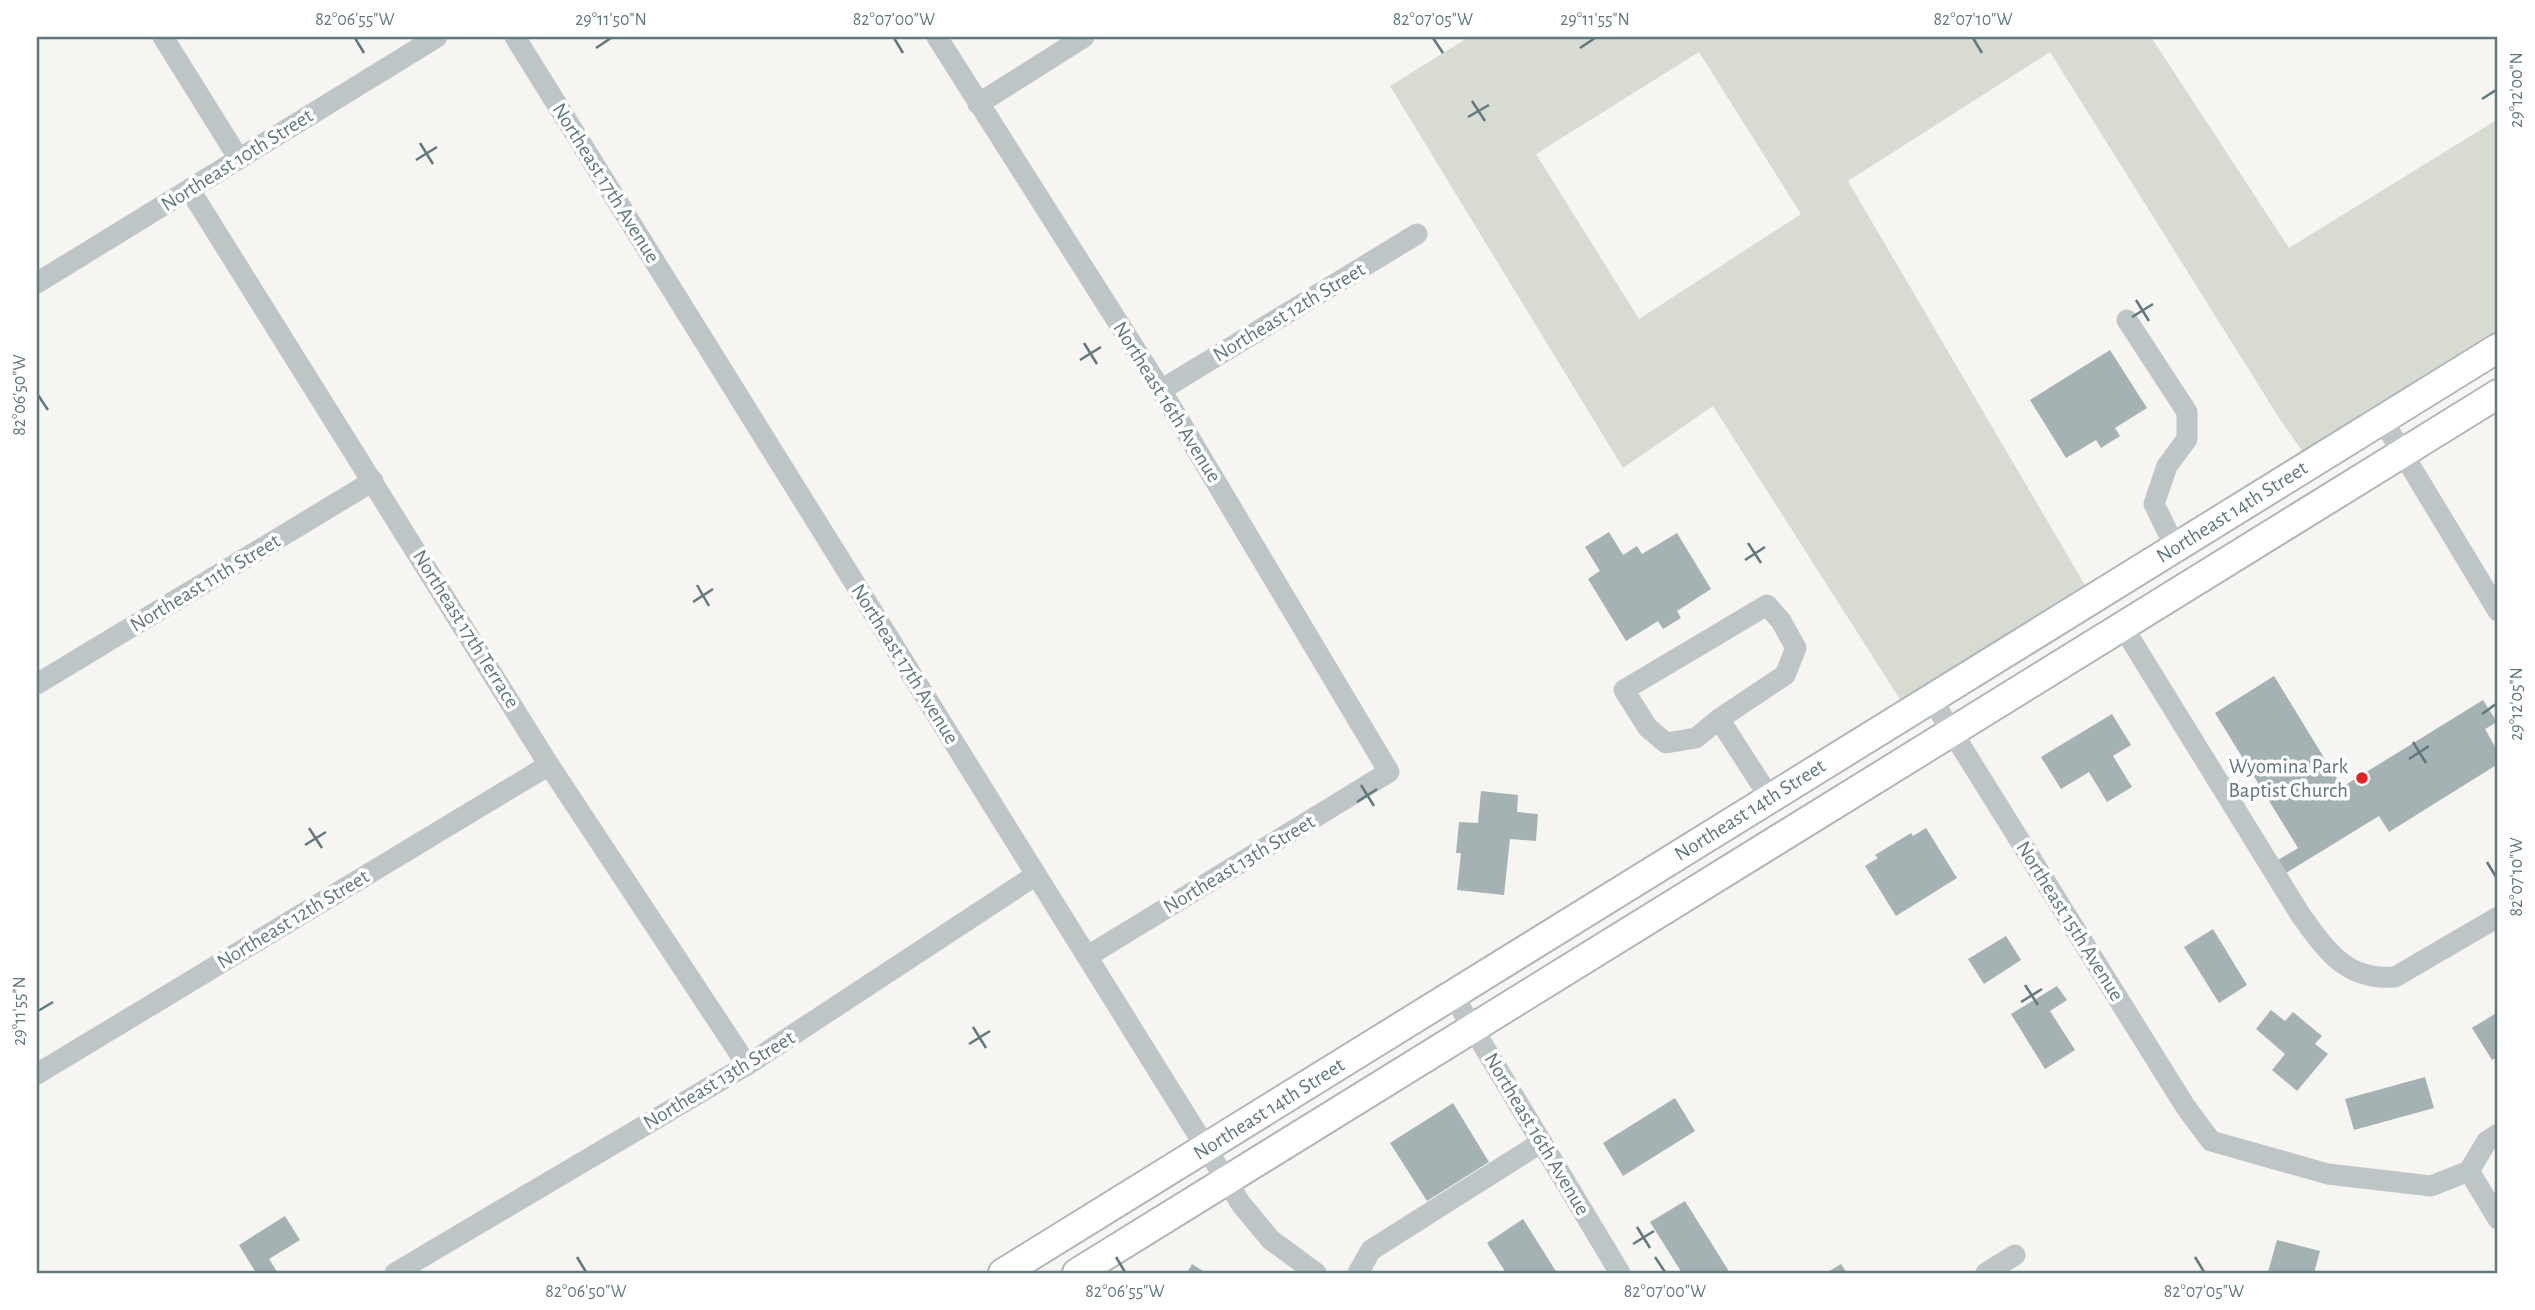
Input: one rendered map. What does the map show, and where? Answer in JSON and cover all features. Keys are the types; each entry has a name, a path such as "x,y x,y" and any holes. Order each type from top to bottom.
{"main road":[{"name":"Northeast 14th Street","path":"1003,1273 2498,348"},
{"name":"Northeast 14th Street","path":"1077,1273 2498,394"}],"street":[{"path":"163,37 239,159"},
{"name":"Northeast 10th Street","path":"37,283 437,37"},
{"name":"Northeast 17th Avenue","path":"515,37 1226,1181 1271,1240 1317,1273"},
{"name":"Northeast 16th Avenue","path":"937,37 1161,390 1389,772"},
{"path":"978,104 1084,37"},
{"name":"Northeast 17th Terrace","path":"190,190 549,765 747,1065"},
{"name":"Northeast 12th Street","path":"1161,390 1417,234"},
{"path":"2127,320 2187,412 2187,439 2166,466 2154,505 2175,547"},
{"path":"2382,419 2498,611"},
{"name":"Northeast 11th Street","path":"37,684 373,481"},
{"path":"1767,605 1781,621 1796,648 1785,675 1719,719 1696,738 1666,743 1648,729 1624,690 1767,605"},
{"path":"2123,627 2300,914 2324,947 2339,961 2357,972 2379,978 2395,976 2498,917"},
{"name":"Northeast 15th Avenue","path":"1931,698 2185,1106 2211,1142 2329,1174 2431,1186 2469,1171"},
{"path":"1719,719 1770,798"},
{"name":"Northeast 12th Street","path":"37,1074 549,765"},
{"name":"Northeast 13th Street","path":"1088,956 1389,772"},
{"name":"Northeast 13th Street","path":"394,1273 747,1065 1036,875"},
{"name":"Northeast 16th Avenue","path":"1452,995 1620,1273"},
{"path":"2498,1134 2487,1141 2469,1171 2498,1219"},
{"path":"1359,1273 1371,1250 1542,1142"},
{"path":"1986,1273 2015,1255"}],"shaded area":[{"path":"1469,37 2151,37 2289,248 2498,119 2498,332 2303,452 2050,52 1848,181 2086,587 1901,701 1713,406 1623,468 1390,86","holes":["1699,52 1801,214 1639,319 1536,154"]}],"building":[{"path":"2110,350 2147,408 2115,428 2120,436 2101,448 2096,440 2066,458 2030,400"},
{"path":"1609,532 1623,555 1637,546 1642,554 1677,533 1711,589 1677,611 1681,618 1663,629 1658,621 1626,641 1588,579 1600,571 1585,547"},
{"path":"2274,676 2342,787 2483,700 2497,722 2485,729 2498,752 2498,764 2389,832 2379,816 2286,873 2278,860 2298,848 2215,713"},
{"path":"2112,714 2131,745 2113,756 2132,787 2107,802 2089,772 2061,789 2041,757"},
{"path":"1481,791 1518,795 1517,812 1538,814 1536,841 1510,839 1504,895 1457,890 1461,853 1456,853 1459,822 1478,823"},
{"path":"1926,828 1957,878 1896,916 1865,866 1878,858 1875,855 1911,833 1913,836"},
{"path":"2213,929 2247,985 2219,1003 2184,947"},
{"path":"2006,936 2021,960 1984,984 1968,959"},
{"path":"2057,986 2067,1000 2050,1011 2075,1050 2045,1069 2011,1014"},
{"path":"2271,1010 2285,1021 2293,1012 2322,1036 2315,1044 2328,1054 2297,1091 2272,1070 2285,1054 2256,1029"},
{"path":"2498,1012 2498,1056 2492,1060 2472,1028"},
{"path":"2425,1077 2434,1108 2354,1130 2345,1099"},
{"path":"1675,1098 1695,1131 1623,1176 1603,1143"},
{"path":"1453,1103 1489,1162 1427,1201 1390,1143"},
{"path":"1685,1201 1730,1273 1682,1273 1650,1222"},
{"path":"285,1216 300,1240 269,1259 278,1273 256,1273 239,1245"},
{"path":"1523,1219 1557,1273 1506,1273 1487,1243"},
{"path":"2277,1240 2320,1251 2314,1273 2268,1272"},
{"path":"1192,1264 1206,1273 1187,1273"},
{"path":"1841,1264 1847,1273 1826,1273"}],"place":[{"name":"Wyomina Park Baptist Church","path":"2362,778"}]}
